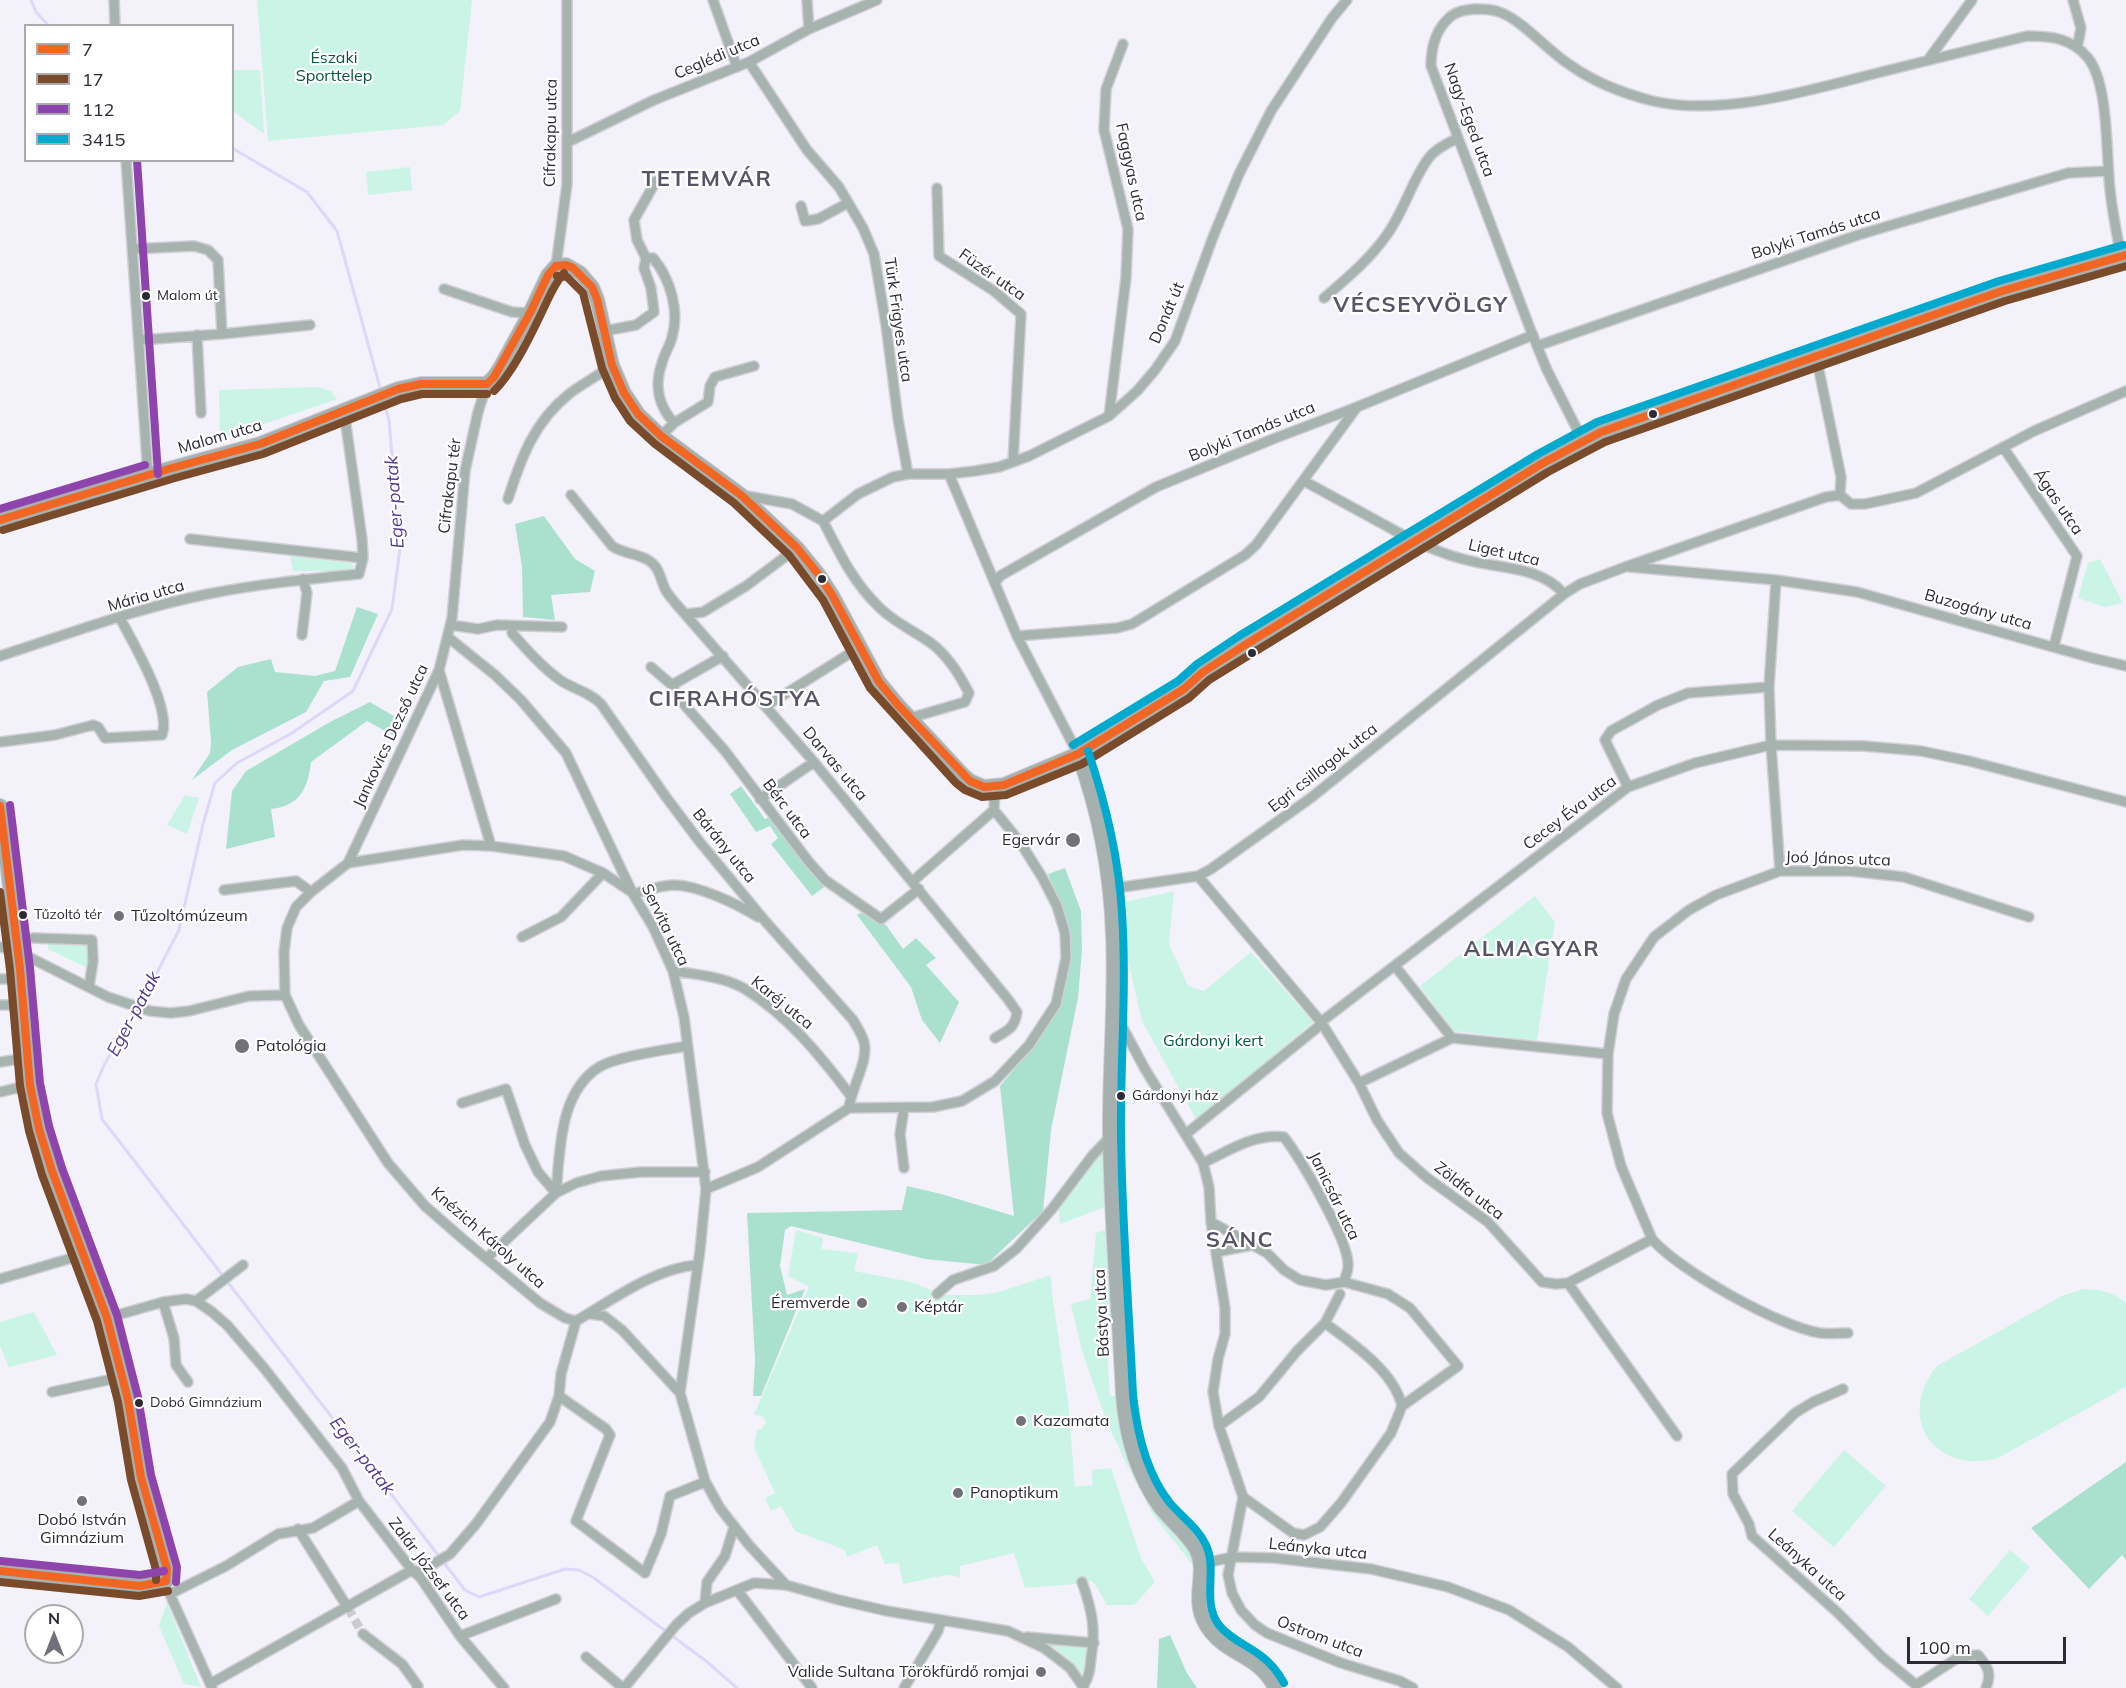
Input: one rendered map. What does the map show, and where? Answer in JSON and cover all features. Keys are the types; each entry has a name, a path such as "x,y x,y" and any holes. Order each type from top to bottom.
{"main road":[{"path":"344,411 398,389 421,384 486,384 494,377 530,313 548,275 556,266 566,265 573,268 592,287 612,365 624,393 638,414 661,435 741,495 797,548 819,575 879,682 964,776 978,785 995,787 1078,754 1184,689 1203,672 1245,645 1583,441 1650,414 2002,291 2123,256"},
{"name":"Malom utca","path":"0,520 260,444 344,411"},
{"name":"Bástya utca","path":"1078,754 1096,818 1109,889 1113,936 1114,1019 1110,1137 1123,1396 1128,1435 1147,1486 1160,1507 1196,1549 1201,1564"},
{"path":"0,806 30,1085 52,1171 106,1318 122,1377 141,1477 167,1569 168,1588 140,1587 0,1570"},
{"path":"1201,1564 1199,1608 1212,1634 1224,1644 1255,1662 1267,1674 1275,1688"}],"street":[{"path":"114,0 116,24"},
{"name":"Cifrakapu utca","path":"556,266 567,184 567,0"},
{"path":"713,0 737,68"},
{"path":"807,0 809,29"},
{"name":"Ceglédi utca","path":"568,142 654,99 737,68 809,29 877,0"},
{"name":"Donát út","path":"824,521 867,489 892,477 908,474 949,474 999,467 1052,446 1109,416 1137,391 1155,370 1174,341 1239,174 1271,111 1332,18 1347,0"},
{"path":"1928,60 1972,0"},
{"path":"2073,0 2081,28 2076,48"},
{"name":"Nagy-Eged utca","path":"1583,441 1554,386 1537,346 1431,66 1434,39 1445,21 1465,5 1503,13 1580,71 1633,95 1675,105 1738,104 1821,88 2026,36 2064,39 2089,59 2100,82 2108,171 2123,256"},
{"name":"Faggyas utca","path":"1109,416 1126,278 1128,229 1104,130 1106,89 1123,44"},
{"name":"Türk Frigyes utca","path":"749,62 807,150 839,187 874,254 908,474"},
{"path":"1324,298 1370,256 1387,236 1429,157 1458,138"},
{"path":"126,162 148,475"},
{"name":"Bolyki Tamás utca","path":"1537,346 1858,235 2068,173 2108,171"},
{"path":"604,331 636,325 654,312 651,288 644,268 646,258 637,240 634,220 656,180"},
{"name":"Füzér utca","path":"937,188 939,256 994,291 1021,314 1013,462"},
{"path":"801,206 805,221 818,219 848,203"},
{"path":"134,249 194,246 208,250 218,260 222,334"},
{"path":"646,258 653,258 661,267 675,312 673,337 661,364 657,389 663,411 674,423"},
{"path":"444,289 512,312 530,313"},
{"path":"140,340 310,326"},
{"name":"Bolyki Tamás utca","path":"995,583 1000,576 1156,487 1533,335"},
{"path":"197,336 201,413"},
{"path":"1816,356 1840,477 1840,495 1851,504 1865,504 1916,493 2034,431 2126,391"},
{"path":"508,499 524,451 547,416 569,394 612,365"},
{"path":"661,435 674,423 708,402 710,386 715,377 754,366"},
{"name":"Cifrakapu tér","path":"451,622 465,471 486,384"},
{"path":"1017,636 1117,628 1132,624 1245,555 1256,545 1357,407"},
{"path":"190,539 363,558 344,411"},
{"name":"Ágas utca","path":"2003,447 2076,556 2054,646"},
{"path":"949,474 1017,636 1078,754"},
{"name":"Liget utca","path":"1304,481 1414,541 1464,560 1539,575 1557,585 1564,594"},
{"name":"Darvas utca","path":"571,495 612,546 652,563 661,575 665,589 814,762 997,986 1017,1012 1015,1023 995,1038"},
{"path":"741,495 792,504 824,521 853,578 878,606 894,620 930,642 949,659 969,693 965,702 910,718"},
{"name":"Egri csillagok utca","path":"1109,889 1198,876 1254,840 1312,797 1564,594 1580,584 1826,497 1840,495"},
{"path":"686,614 703,612 746,586 797,548"},
{"name":"Mária utca","path":"0,656 120,618 206,595 303,579 359,574 363,558"},
{"name":"Egri csillagok utca","path":"1625,567 1821,585"},
{"path":"302,634 307,593 303,579"},
{"path":"1776,580 1769,687 1780,871"},
{"name":"Buzogány utca","path":"1821,585 1857,592 2126,666"},
{"path":"0,742 55,735 93,725 98,727 105,738 162,735 165,728 149,673 120,618"},
{"path":"451,622 478,629 497,625 562,627"},
{"name":"Jankovics Dezső utca","path":"348,863 439,670 449,638 451,622"},
{"name":"Bárány utca","path":"512,626 512,633 549,672 602,704 666,797 766,922 853,1020 864,1039 865,1047 861,1068 850,1095 849,1108"},
{"name":"Servita utca","path":"449,638 488,669 521,700 566,753 633,894 653,927 673,970 684,1017 706,1189 680,1393"},
{"path":"766,706 860,647"},
{"path":"672,685 723,656"},
{"name":"Bérc utca","path":"651,667 672,685 681,701 725,752 825,880 881,919 916,885"},
{"path":"439,670 490,846"},
{"path":"1628,787 1605,740 1611,731 1658,705 1688,693 1769,687"},
{"name":"Cecey Éva utca","path":"1186,1134 1321,1022 1628,787 1695,763 1771,745 1864,746 1921,751 1969,761 2126,802"},
{"path":"760,799 814,762"},
{"path":"706,1189 758,1167 849,1108 933,1107 962,1101 995,1081 1029,1045 1056,1004 1066,958 1065,933 1057,906 1042,877 1020,842 994,810 995,787"},
{"path":"916,885 994,810"},
{"path":"0,947 17,951 131,1006 150,1011 171,1013 189,1011 249,996 285,995 284,952 287,928 296,908 311,892 348,863 463,845 490,846 564,856 603,873 633,894 663,886 687,887 719,898 766,922"},
{"name":"Joó János utca","path":"1652,1239 1621,1166 1607,1113 1608,1054 1614,1014 1626,979 1654,937 1689,910 1716,895 1780,871 1850,871 1904,877 2029,918"},
{"path":"522,937 561,918 603,873"},
{"name":"Zöldfa utca","path":"1198,876 1321,1022 1359,1083 1377,1120 1399,1153 1426,1177 1488,1222 1542,1282 1568,1283"},
{"path":"224,890 296,881 311,892"},
{"path":"33,938 92,940 93,961 89,987"},
{"path":"1395,966 1452,1038"},
{"name":"Karéj utca","path":"673,970 717,979 743,988 803,1038 850,1095"},
{"path":"0,979 20,979"},
{"name":"Knézich Károly utca","path":"285,995 299,1025 388,1163 425,1206 540,1303 576,1322"},
{"path":"0,1005 23,1005"},
{"path":"1114,1019 1123,1028 1145,1070 1203,1163 1209,1187 1211,1222 1225,1308 1225,1334 1213,1392 1219,1426 1243,1497 1293,1533 1304,1535 1320,1527 1341,1503 1391,1433 1402,1406 1458,1366 1410,1308 1388,1294 1344,1282 1326,1285 1300,1280 1284,1270 1267,1254 1211,1222"},
{"path":"1359,1083 1452,1038 1608,1054"},
{"path":"556,1193 561,1142 568,1111 574,1093 585,1077 602,1065 687,1046"},
{"path":"0,1062 26,1058"},
{"path":"0,1092 30,1085"},
{"path":"462,1103 506,1089 525,1145 538,1173 556,1193"},
{"path":"904,1108 900,1134 904,1168"},
{"path":"937,1294 953,1280 994,1266 1016,1250 1110,1137"},
{"name":"Janicsár utca","path":"1203,1163 1256,1138 1284,1137 1297,1154 1342,1240 1349,1264 1344,1282"},
{"path":"487,1258 556,1193 576,1183 601,1176 641,1172 705,1172"},
{"path":"1677,1436 1568,1283 1652,1239 1683,1267 1783,1322 1820,1333 1848,1333"},
{"path":"1216,1252 1253,1245"},
{"path":"0,1279 82,1255"},
{"path":"106,1318 163,1302 186,1299 196,1301 243,1265"},
{"path":"359,1501 313,1528 278,1534 226,1566 168,1588 211,1686 412,1570 420,1572 448,1555 476,1524 550,1422 559,1396 561,1374 576,1322 655,1276 698,1265"},
{"path":"1219,1426 1259,1397 1297,1350 1324,1323 1340,1294"},
{"name":"Zalár József utca","path":"196,1301 227,1325 268,1373 342,1468 359,1501 412,1570 420,1577 460,1636 504,1688"},
{"path":"163,1302 174,1338 176,1365 188,1382"},
{"path":"590,1314 604,1316 622,1330 680,1393 705,1482 734,1527 786,1585"},
{"path":"1324,1323 1358,1348 1379,1368 1400,1396 1402,1406"},
{"path":"52,1392 122,1377"},
{"name":"Leányka utca","path":"1843,1389 1795,1413 1732,1474 1733,1494 1749,1524 1752,1536 1837,1612 1882,1657 1916,1685 1959,1657 1978,1655 1988,1667 1990,1677 1986,1688"},
{"path":"559,1396 606,1429 610,1435 576,1521 645,1573 661,1534 670,1496 705,1482"},
{"name":"Ostrom utca","path":"1243,1497 1228,1575 1232,1593 1241,1610 1255,1625 1267,1633 1331,1659 1400,1681 1413,1688"},
{"path":"705,1603 707,1582 725,1556 734,1527"},
{"path":"298,1529 348,1608"},
{"name":"Leányka utca","path":"1201,1564 1232,1557 1274,1558 1371,1569 1448,1587 1509,1610 1568,1647 1617,1688"},
{"path":"586,1657 623,1688 676,1625 689,1613 705,1603 754,1583 786,1585 848,1602 1008,1631 1044,1648 1070,1668 1084,1687 1088,1680 1094,1643 1093,1618 1082,1582"},
{"path":"737,1590 812,1688"},
{"path":"460,1636 556,1599"},
{"path":"904,1688 938,1631 941,1620"},
{"path":"363,1634 402,1664 418,1686 417,1688"},
{"path":"1019,1636 1094,1643"}],"green space":[{"name":"Északi Sporttelep","path":"257,0 472,0 460,111 443,125 268,141"},
{"path":"234,70 260,70 264,134 234,112"},
{"path":"410,167 412,190 368,195 366,172"},
{"path":"316,387 331,391 337,399 220,439 219,390"},
{"path":"544,516 575,559 595,571 590,592 551,595 555,620 523,617 522,567 515,524"},
{"path":"290,556 350,563 353,565 353,571 293,571"},
{"path":"2100,559 2123,603 2105,607 2078,598 2088,563"},
{"path":"357,607 378,614 350,677 324,681 306,712 232,750 192,780 210,753 207,692 238,667 271,659 275,672 315,676 335,671"},
{"path":"370,702 402,721 394,736 367,721 311,762 305,788 296,800 271,809 275,837 226,849 232,791 246,771 330,722"},
{"path":"741,786 765,819 770,817 824,887 812,896 771,844 778,838 770,826 756,832 730,794"},
{"path":"185,795 199,798 187,834 167,825"},
{"path":"1065,868 1081,911 1082,949 1078,998 1051,1130 1043,1211 986,1265 925,1259 791,1226 785,1230 780,1266 787,1295 805,1289 761,1396 753,1396 755,1360 747,1213 902,1210 907,1186 1014,1216 1000,1086 1033,1047 1060,1004 1070,958 1059,903 1048,874"},
{"name":"Gárdonyi kert","path":"1174,891 1169,944 1188,986 1204,991 1251,952 1313,1022 1197,1121 1142,1021 1126,952 1121,903"},
{"path":"1535,896 1555,922 1537,1041 1454,1031 1420,986"},
{"path":"862,912 886,925 903,949 916,938 936,958 926,965 959,1002 940,1043 922,1020 911,987 857,915"},
{"name":"Tűzoltó tér","path":"48,943 90,943 88,968 48,949"},
{"path":"1110,1137 1119,1317 1105,1319 1110,1396 1123,1396 1138,1466 1188,1537 1200,1574 1153,1515 1125,1461 1106,1420 1082,1351 1071,1304 1090,1299 1096,1233 1110,1229 1107,1206 1060,1224 1058,1203"},
{"path":"796,1230 823,1238 821,1249 858,1253 854,1271 911,1282 943,1295 977,1295 999,1292 1051,1275 1068,1401 1075,1487 1093,1485 1091,1470 1111,1468 1141,1558 1155,1582 1134,1605 1107,1605 1091,1581 1025,1588 1014,1553 960,1566 960,1577 946,1575 903,1584 899,1563 885,1564 877,1545 847,1557 845,1550 795,1531 781,1506 771,1511 765,1498 775,1493 754,1447 757,1430 762,1429 766,1422 762,1416 754,1415 809,1287 788,1276"},
{"path":"2083,1289 2106,1292 2126,1303 2126,1387 1996,1459 1968,1461 1951,1456 1937,1448 1928,1437 1922,1424 1920,1410 1927,1380 1937,1366 2062,1296"},
{"path":"34,1312 57,1355 9,1367 0,1346 0,1322"},
{"path":"1844,1450 1886,1486 1834,1547 1792,1511"},
{"path":"2126,1462 2126,1560 2122,1555 2089,1589 2031,1528"},
{"path":"2010,1550 2030,1567 1988,1616 1969,1599"},
{"path":"167,1603 201,1687 184,1684 159,1626"},
{"path":"1170,1635 1187,1673 1197,1688 1157,1688 1159,1639"},
{"path":"1048,1643 1086,1648 1083,1672 1080,1673 1067,1658"}],"waterway":[{"name":"Eger-patak","path":"31,0 36,12 47,24"},
{"name":"Eger-patak","path":"234,149 307,192 337,231 381,391"},
{"name":"Eger-patak","path":"383,400 389,420 400,549 392,609 353,691 292,733 237,763 215,783 203,824 179,930 133,1019 105,1063 96,1084 102,1119 465,1590 479,1597 565,1569 579,1570 594,1578 706,1661 737,1688"}],"tunnel":[{"path":"348,1608 363,1634"}],"transit line":[{"name":"112","path":"137,162 158,474"},
{"name":"3415","path":"1073,745 1178,681 1197,664 1239,636 1538,454 1597,422 1999,281 2123,245"},
{"name":"7","path":"556,266 566,265 573,268 592,287 597,299 612,365 624,393 638,414 661,436 741,495 797,548 832,595 879,682 970,781 984,787 1004,785 1078,754 1184,689 1203,672 1245,645 1543,463 1601,432 2002,291 2126,255"},
{"name":"7","path":"487,384 494,377 530,313 548,275 556,266"},
{"name":"17","path":"557,276 567,277 583,293 602,368 615,398 630,421 655,444 734,503 789,555 823,600 870,688 956,783 965,790 982,797 1006,795 1082,764 1189,698 1209,680 1251,654 1548,472 1605,442 2005,301 2126,266"},
{"name":"17","path":"494,391 520,355 564,273"},
{"name":"7","path":"0,520 260,444 398,389 421,384 487,384"},
{"name":"17","path":"3,530 263,454 401,399 422,394 487,394"},
{"name":"112","path":"0,509 145,465"},
{"name":"3415","path":"1088,751 1111,831 1122,914 1124,970 1122,1169 1133,1395 1137,1424 1144,1452 1155,1479 1170,1503 1199,1533 1206,1545 1211,1565 1211,1606 1219,1625 1228,1634 1268,1661 1284,1683"},
{"name":"112","path":"10,805 30,968 40,1083 49,1126 62,1168 117,1315 138,1397 151,1475 177,1567 176,1582"},
{"name":"7","path":"0,806 20,969 30,1085 39,1129 52,1171 107,1318 128,1400 141,1477 167,1569 166,1581"},
{"name":"17","path":"0,892 10,970 20,1086 29,1131 42,1175 97,1321 118,1402 131,1480 156,1570 156,1580"},
{"name":"112","path":"1,1561 140,1575 164,1571"},
{"name":"7","path":"0,1571 140,1586 166,1581"},
{"name":"17","path":"0,1582 139,1596 168,1591"}],"place":[{"name":"Malom út","path":"146,296"},
{"name":"Egervár","path":"1073,840"},
{"name":"Tűzoltó tér","path":"23,915"},
{"name":"Tűzoltómúzeum","path":"119,916"},
{"name":"Patológia","path":"242,1046"},
{"name":"Gárdonyi ház","path":"1121,1096"},
{"name":"Éremverde","path":"862,1303"},
{"name":"Képtár","path":"902,1307"},
{"name":"Dobó Gimnázium","path":"139,1403"},
{"name":"Kazamata","path":"1021,1421"},
{"name":"Panoptikum","path":"958,1493"},
{"name":"Dobó István Gimnázium","path":"82,1501"},
{"name":"Valide Sultana Törökfürdő romjai","path":"1041,1672"}],"district":[{"name":"TETEMVÁR","path":"707,179"},
{"name":"VÉCSEYVÖLGY","path":"1421,305"},
{"name":"CIFRAHÓSTYA","path":"735,699"},
{"name":"ALMAGYAR","path":"1532,949"},
{"name":"SÁNC","path":"1240,1240"}]}
